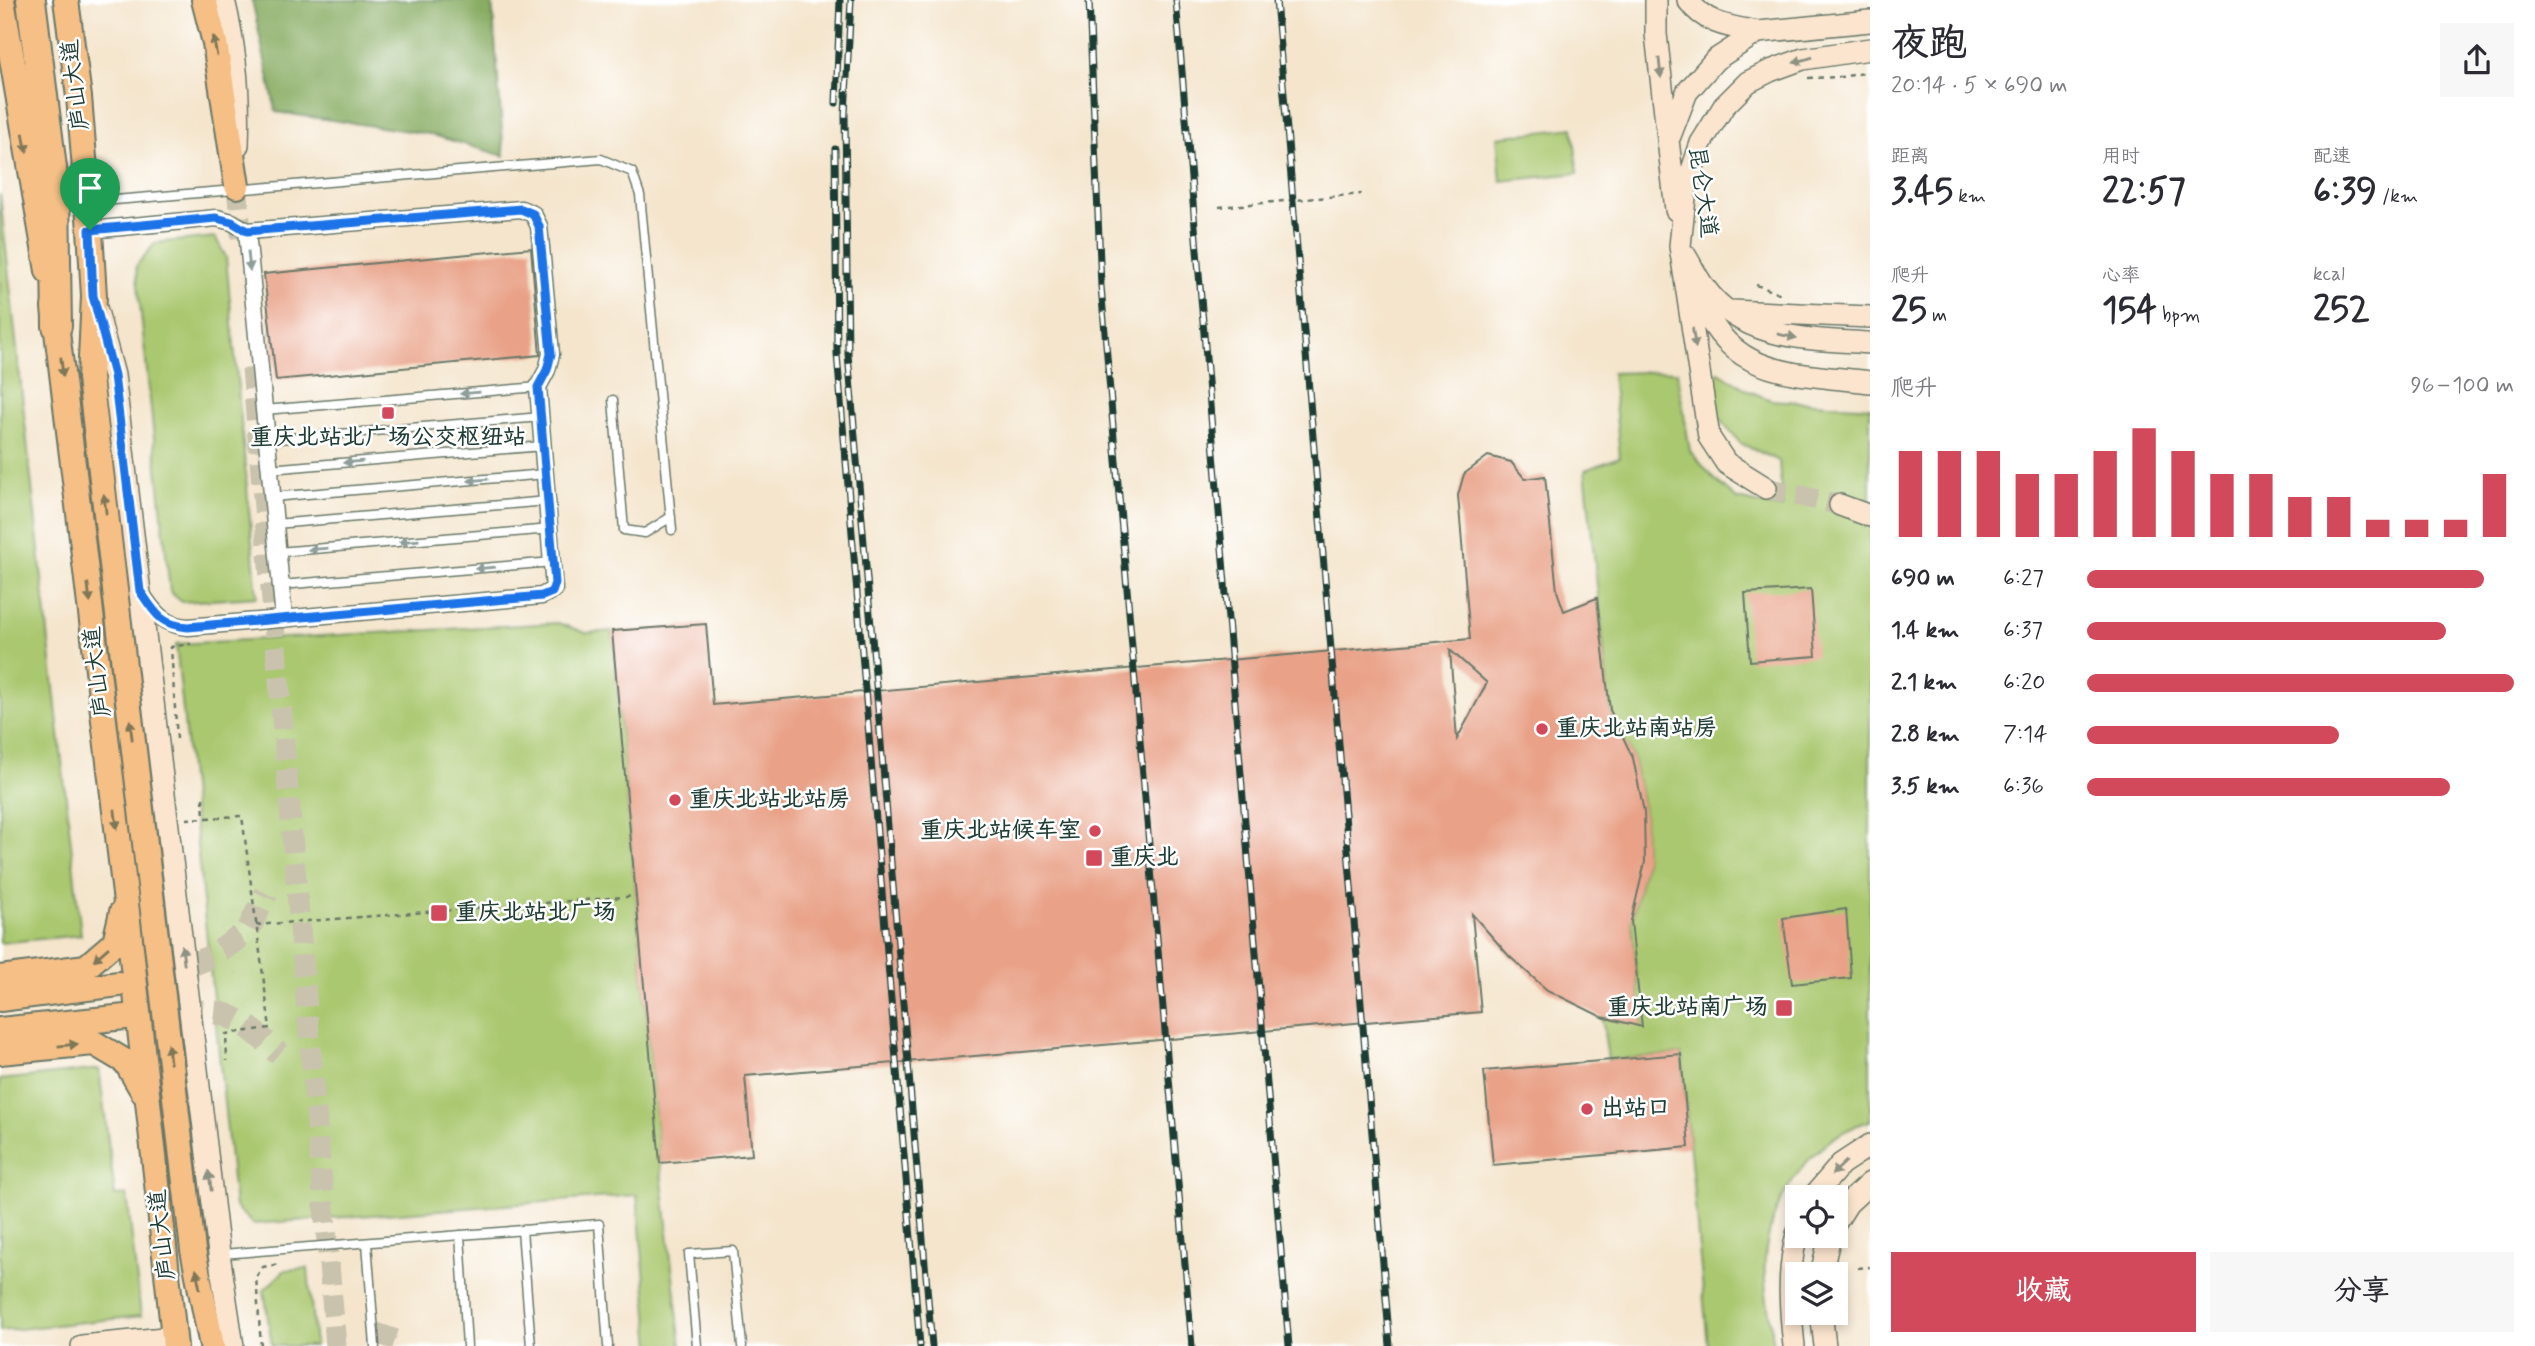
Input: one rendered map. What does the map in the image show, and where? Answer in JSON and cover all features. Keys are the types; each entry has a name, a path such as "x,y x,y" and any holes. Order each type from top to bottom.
{"highway":[{"path":"31,0 55,192 57,326"}],"main road":[{"name":"庐山大道","path":"2,0 3,19 57,326 175,1342"},
{"name":"庐山大道","path":"66,0 79,97 90,230 93,296 90,378 191,1236 212,1346"},
{"path":"78,0 79,97"},
{"path":"205,0 215,43 237,186"},
{"path":"0,978 86,967 115,942 125,894"},
{"path":"0,999 120,984"},
{"path":"0,1030 125,1017"},
{"path":"0,1052 94,1042 127,1062 149,1102"}],"street":[{"path":"224,0 232,32 239,100 237,186"},
{"name":"昆仑大道","path":"1656,0 1657,34 1680,246 1706,290 1729,311 1757,328 1786,337 1870,343"},
{"path":"1688,0 1696,12 1722,26 1758,32 1870,21"},
{"path":"1668,140 1687,92 1715,60 1758,32"},
{"path":"1766,488 1726,463 1709,437 1680,246 1686,188 1701,143 1724,106 1748,82 1770,71 1816,56 1870,49"},
{"path":"90,230 216,218 232,222 247,231 527,210 537,219 539,226 551,354 547,370 538,387 551,529 552,592 542,596 188,627 166,623 155,614 140,591"},
{"path":"247,231 284,619"},
{"path":"1680,246 1702,308 1724,340 1737,352 1760,365 1783,372 1870,382"},
{"name":"庐山大道","path":"93,296 114,375 219,1255 233,1346"},
{"path":"1729,311 1870,317"},
{"path":"1840,505 1870,516"},
{"path":"1823,1185 1841,1164 1870,1145"},
{"path":"1848,1203 1870,1183"},
{"path":"1793,1248 1789,1286 1794,1346"},
{"path":"1823,1325 1825,1346"},
{"path":"82,1346 175,1342"}],"lane":[{"path":"87,202 601,159 632,172 640,195 672,530"},
{"path":"264,410 538,387"},
{"path":"613,400 624,530 645,533 671,517"},
{"path":"267,440 541,417"},
{"path":"269,469 543,446"},
{"path":"272,497 546,474"},
{"path":"275,524 548,501"},
{"path":"277,552 551,529"},
{"path":"281,585 553,562"},
{"path":"219,1255 599,1224 608,1346"},
{"path":"522,1230 531,1346"},
{"path":"460,1235 467,1346"},
{"path":"367,1243 376,1346"},
{"path":"697,1346 689,1254 733,1251 742,1346"}],"path":[{"path":"1801,79 1870,72"},
{"path":"1219,208 1361,194"},
{"path":"177,739 171,647 194,644"},
{"path":"203,798 205,818"},
{"path":"183,819 242,816 270,1028 226,1034 227,1061"},
{"path":"256,925 637,896"},
{"path":"261,1346 256,1277 263,1267 279,1264"},
{"path":"1858,1268 1870,1267"}],"green space":[{"path":"252,0 492,0 504,156 429,134 276,112"},
{"path":"1573,128 1578,173 1501,181 1497,137"},
{"path":"0,194 81,935 0,943"},
{"path":"215,237 226,257 257,597 182,602 170,592 136,266 155,243"},
{"name":"重庆北站南广场","path":"1677,371 1690,451 1713,478 1737,499 1782,508 1779,461 1740,443 1717,415 1712,378 1719,372 1749,391 1771,400 1870,407 1870,1121 1832,1140 1800,1170 1790,1185 1785,1185 1785,1194 1771,1228 1765,1261 1765,1285 1774,1346 1708,1346 1681,1054 1608,1060 1602,1017 1642,1026 1631,921 1645,863 1644,812 1633,758 1610,710 1585,470 1620,457 1612,373"},
{"name":"重庆北站北广场","path":"558,623 586,633 612,631 660,1163 681,1346 651,1346 637,1195 253,1224 235,1207 176,644"},
{"path":"99,1069 115,1196 127,1195 141,1316 0,1331 0,1080"},
{"path":"308,1268 315,1346 272,1346 264,1290 285,1270"}],"building":[{"path":"531,248 540,355 276,380 264,274"},
{"name":"重庆北站候车室","path":"1488,456 1511,462 1525,479 1545,476 1557,591 1564,611 1597,598 1610,710 1633,758 1644,812 1645,862 1631,921 1642,1027 1602,1017 1547,990 1509,956 1472,914 1481,1012 745,1076 752,1155 660,1163 612,631 706,624 713,705 1470,639 1458,495 1464,474","holes":["1450,650 1487,683 1457,739"]},
{"path":"1811,589 1816,656 1750,661 1745,593"},
{"path":"1846,909 1851,978 1792,984 1783,918"},
{"name":"出站口","path":"1681,1054 1689,1147 1493,1165 1484,1071"}],"tunnel":[{"path":"237,186 242,245"},
{"path":"252,368 336,1346"},
{"path":"1766,488 1840,505"},
{"path":"119,984 168,974 213,956 248,931 266,893"},
{"path":"143,1015 173,1012 226,1015 248,1027 279,1054"},
{"path":"382,1346 389,1326"}],"railway":[{"path":"836,103 840,0"},
{"path":"851,0 845,115 848,354 932,1346"},
{"path":"1089,0 1101,286 1192,1346"},
{"path":"1176,0 1289,1346"},
{"path":"1276,0 1390,1346"},
{"path":"835,149 837,354 920,1346"}],"place":[{"name":"重庆北站北广场公交枢纽站","path":"388,413"},
{"name":"重庆北站南站房","path":"1542,729"},
{"name":"重庆北站北站房","path":"675,800"},
{"name":"重庆北站候车室","path":"1095,831"},
{"name":"重庆北","path":"1094,858"},
{"name":"重庆北站北广场","path":"439,913"},
{"name":"重庆北站南广场","path":"1784,1008"},
{"name":"出站口","path":"1587,1109"}],"route":[{"path":"521,209 533,214 539,226 551,354 550,363 538,387 555,583 552,592 542,596 188,627 166,623 155,614 140,591 114,375 93,296 90,230 216,218 225,219 247,231 521,209"}]}
